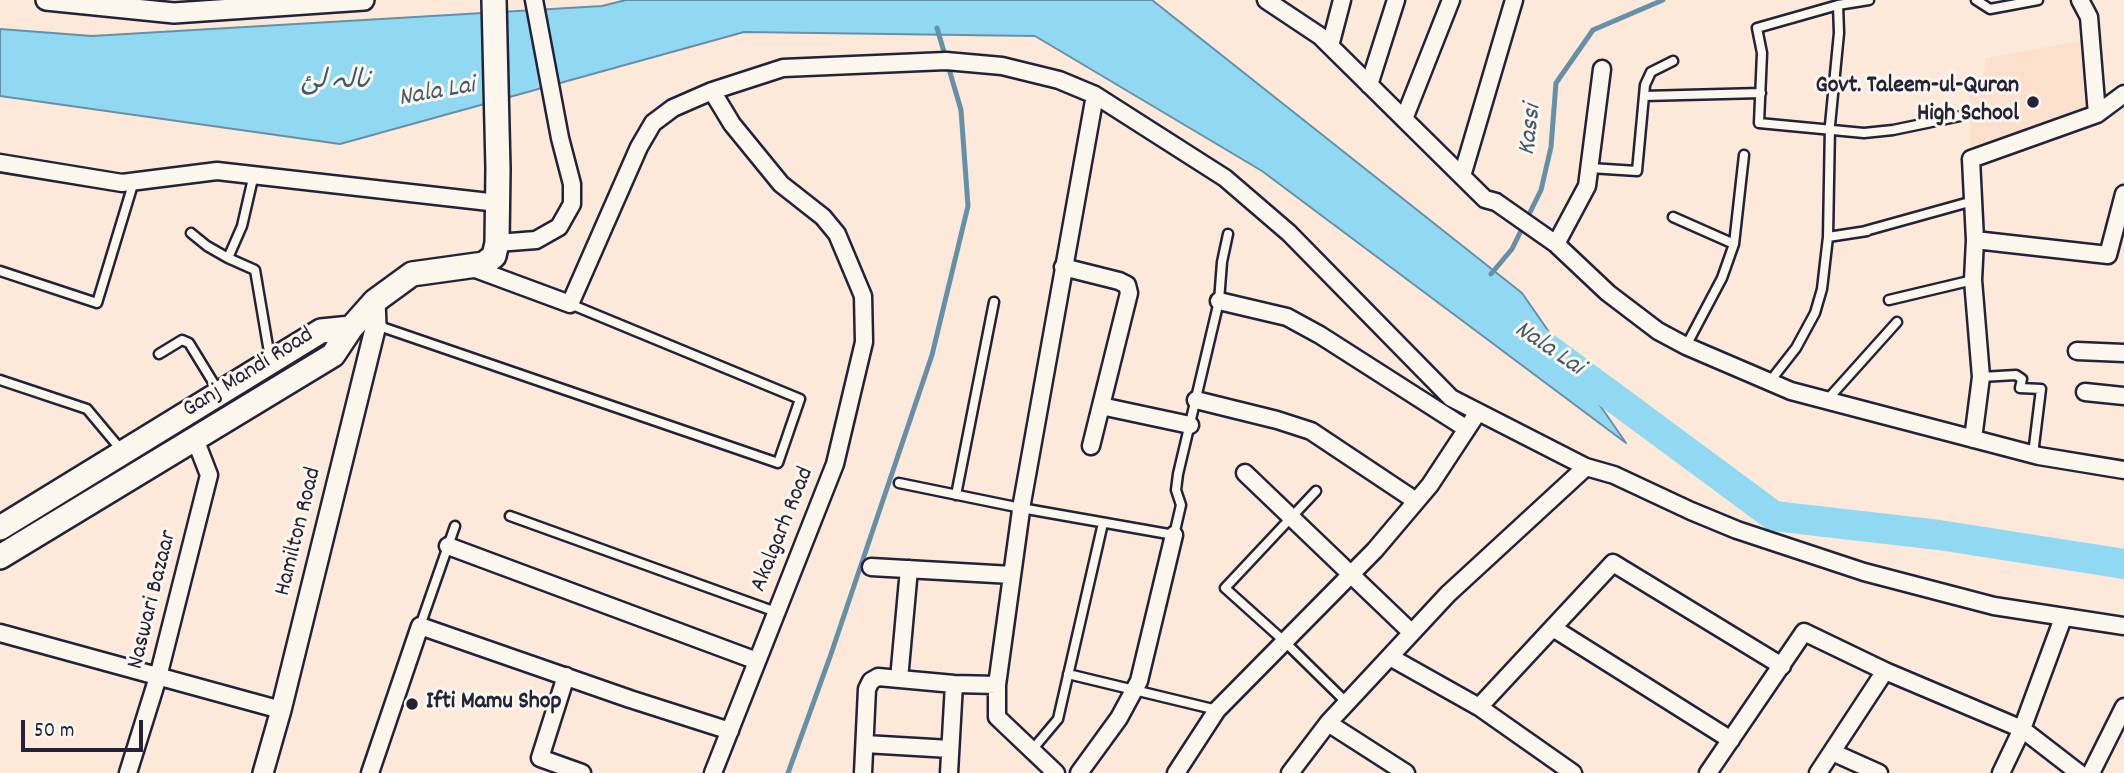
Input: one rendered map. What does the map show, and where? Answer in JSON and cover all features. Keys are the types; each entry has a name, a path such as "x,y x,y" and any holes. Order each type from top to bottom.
{"main road":[{"path":"351,328 374,302 412,274 484,264 495,256 498,243 498,169 494,0"},
{"name":"Ganj Mandi Road","path":"0,528 321,331 351,328"},
{"name":"Ganj Mandi Road","path":"0,557 333,355 351,328"}],"street":[{"path":"46,0 139,5 174,13 363,0"},
{"path":"1266,0 1320,36 1485,200 1496,202 1556,244 1618,300 1658,331 1686,346 1771,380 1791,391 2032,454 2124,470"},
{"path":"1330,46 1342,0"},
{"path":"1370,85 1396,0"},
{"path":"1404,119 1451,0"},
{"path":"1462,176 1514,0"},
{"path":"2080,0 2089,17 2097,114"},
{"path":"498,243 536,240 559,227 572,204 572,184 560,138 535,3"},
{"path":"464,265 570,304 639,147 653,123 673,108 712,91 783,68 946,61 1002,66 1059,80 1095,95 1225,178 1289,233 1451,398 1586,467 1614,475 1691,511 1809,555 1994,606 2124,626"},
{"path":"1556,244 1587,186 1602,69"},
{"name":"Akalgarh Road","path":"712,91 732,124 780,184 823,217 837,233 863,296 864,342 835,464 713,773"},
{"path":"1973,439 1981,377 1973,281 1975,240 1971,159 2097,114 2124,94"},
{"path":"1056,773 997,718 997,685 1021,508 1095,95"},
{"path":"0,163 122,183 217,171 498,203"},
{"path":"1975,240 2116,256 2124,194"},
{"path":"1063,267 1119,281 1127,285 1129,293 1091,446"},
{"path":"1219,301 1287,317 1320,335 1467,429"},
{"name":"Hamilton Road","path":"263,773 376,325 374,302"},
{"path":"2077,351 2124,353"},
{"path":"2085,392 2124,396"},
{"path":"1196,400 1311,431 1416,501"},
{"path":"1101,406 1190,425"},
{"path":"1176,773 1217,710 1375,551 1430,485 1478,412"},
{"name":"Naswari Bazaar","path":"128,773 158,677 209,475 194,439"},
{"path":"1290,773 1328,723 1448,594 1586,467"},
{"path":"1245,473 1412,633"},
{"path":"1079,773 1119,718 1139,681 1174,535"},
{"path":"448,546 757,661"},
{"path":"1479,707 1613,563 1782,666"},
{"path":"871,567 1012,575"},
{"path":"899,679 909,569"},
{"path":"2001,773 2022,729 2063,618"},
{"path":"370,773 420,626 730,731"},
{"path":"1553,628 1731,740"},
{"path":"1708,773 1804,632 1885,671 2022,729 2079,773"},
{"path":"0,633 281,710"},
{"path":"1390,657 1479,707 1573,773"},
{"path":"1818,773 1885,671"},
{"path":"566,676 540,758 582,773"},
{"path":"863,773 867,689 871,681 878,677 997,685"},
{"path":"949,773 954,684"},
{"path":"2091,773 2124,707"},
{"path":"1328,723 1406,773"},
{"path":"864,744 950,749"},
{"path":"1832,752 1879,773"}],"lane":[{"path":"1870,0 1838,5 1757,28 1762,53 1759,123 1874,132 1970,114"},
{"path":"1976,0 1990,9 2038,0"},
{"path":"1771,380 1796,348 1815,313 1822,289 1828,237 1830,129 1832,85 1839,33 1838,5"},
{"path":"1590,168 1637,171 1645,85 1651,72 1673,61"},
{"path":"1644,96 1761,93"},
{"path":"1686,346 1722,278 1734,244 1744,155"},
{"path":"228,258 242,226 254,174"},
{"path":"0,271 97,303 134,181"},
{"path":"1828,237 1866,231 1973,201"},
{"path":"1673,217 1734,244"},
{"path":"191,233 228,258 256,270 271,360"},
{"path":"899,483 1174,535 1181,505 1176,490 1178,474 1219,301 1222,262 1228,234"},
{"path":"1889,300 1973,281"},
{"path":"956,495 994,302"},
{"path":"376,325 778,463 800,399 570,304"},
{"path":"1827,400 1897,322"},
{"path":"159,354 182,340 189,343 219,392"},
{"path":"1981,377 2016,375 2022,379 2020,388 2041,389 2032,454"},
{"path":"0,380 88,409 122,452"},
{"path":"1316,491 1225,588 1347,703"},
{"path":"510,516 776,612"},
{"path":"1032,750 1058,719 1103,523"},
{"path":"420,626 455,526"},
{"path":"1068,674 1217,710"}],"shaded area":[{"name":"Govt. Taleem-ul-Quran High School","path":"2091,39 2097,114 1971,159 1969,90 1981,90 1986,58"}],"water":[{"name":"نالہ لئ","path":"626,0 1152,0 1522,293 1626,443 1262,171 1035,36 744,32 340,144 0,96 0,29 92,36 602,6"}],"waterway":[{"name":"Kassi","path":"1491,274 1512,249 1541,190 1551,147 1556,83 1593,30 1663,0"},
{"path":"788,773 932,355 968,206 961,110 937,28"},
{"name":"Nala Lai","path":"1540,343 1774,516 1939,535 2124,564"}],"place":[{"name":"Govt. Taleem-ul-Quran High School","path":"2033,102"},
{"name":"Ifti Mamu Shop","path":"412,704"}]}
